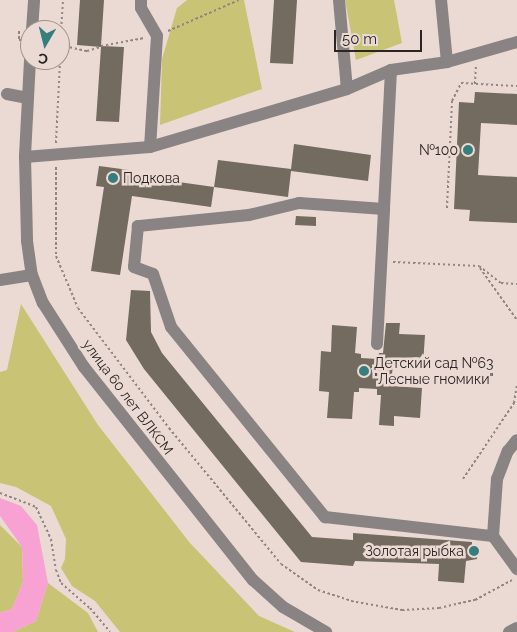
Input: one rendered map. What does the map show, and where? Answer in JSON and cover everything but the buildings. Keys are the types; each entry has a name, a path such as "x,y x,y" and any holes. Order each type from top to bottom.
{"street":[{"path":"33,20 34,0"},
{"path":"141,0 141,8 157,36 150,147"},
{"path":"339,0 347,89"},
{"path":"441,0 447,62"},
{"path":"24,157 150,147 347,89 391,70 447,62 517,42"},
{"name":"улица 60 лет ВЛКСМ","path":"29,70 24,157 27,241 32,275 43,303 84,367 199,516 253,580 283,607 326,632"},
{"path":"377,344 391,70"},
{"path":"7,94 28,98"},
{"path":"384,209 299,203 249,215 138,226 134,267 153,274 170,327 325,517 493,536"},
{"path":"0,280 32,275"},
{"path":"517,440 508,451 497,479 493,536 517,569"},
{"path":"509,632 517,628"}],"path":[{"path":"62,20 63,0"},
{"path":"70,47 87,51 101,46 157,36 239,0"},
{"path":"475,84 476,67"},
{"path":"60,70 56,154 56,256 78,308 169,428 281,564 318,590 356,602 402,610 439,608 475,600 517,578"},
{"path":"447,208 452,101 461,83 517,86"},
{"path":"382,261 479,266 500,283 517,284"},
{"path":"479,266 517,320"},
{"path":"463,479 514,403 517,384"},
{"path":"0,493 36,507 51,539 56,570 61,582 90,608 110,632"}],"shaded area":[{"path":"187,0 244,0 262,89 160,125 162,59 177,8"},
{"path":"345,0 394,0 402,43 356,60"},
{"path":"21,304 98,425 190,543 259,616 295,632 120,632 95,601 72,586 61,568 65,559 66,539 51,506 16,487 0,483 0,372 7,370"},
{"path":"0,498 21,506 37,525 48,583 36,621 13,632 0,632 0,613 12,609 23,582 22,547 0,516"},
{"path":"0,525 22,547 23,582 12,609 0,613"},
{"path":"48,583 88,613 98,632 13,632 36,621"}],"place":[{"name":"№100","path":"468,150"},
{"name":"Подкова","path":"113,178"},
{"name":"Детский сад №63 \"Лесные гномики\"","path":"364,371"},
{"name":"Золотая рыбка","path":"474,551"}]}
